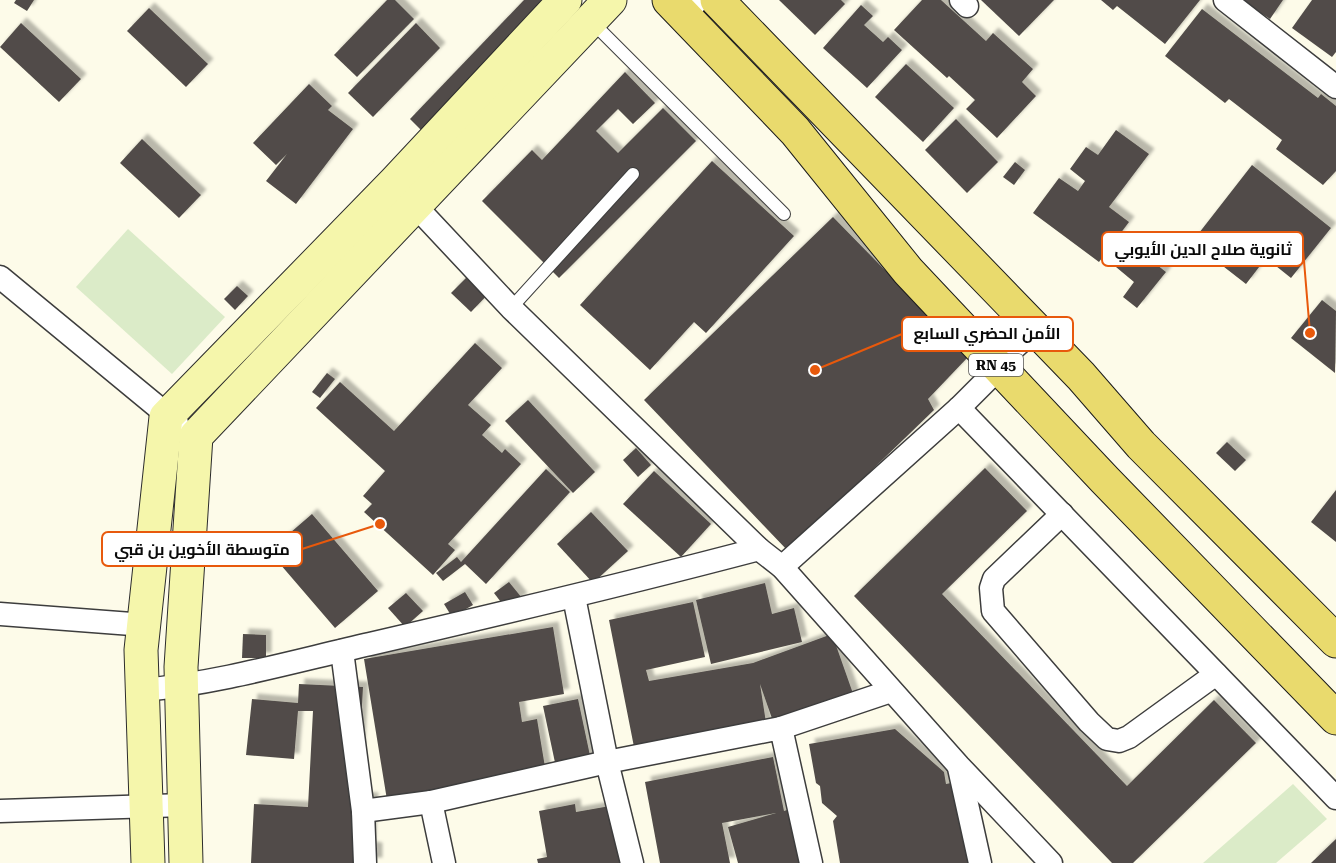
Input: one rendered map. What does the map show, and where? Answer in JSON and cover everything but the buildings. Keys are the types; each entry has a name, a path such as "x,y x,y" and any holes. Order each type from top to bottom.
{"main road":[{"path":"148,863 141,650 166,417 395,182 565,0"},
{"path":"717,0 1082,376 1140,445 1336,641"},
{"name":"RN 45","path":"684,5 795,131 908,271 1105,480 1336,718"},
{"path":"186,863 182,667 196,436 601,10"},
{"path":"1105,480 1140,445"}],"street":[{"path":"1225,0 1336,87"},
{"path":"395,182 415,208 511,308 759,549 782,567 958,766 1051,863"},
{"path":"0,277 166,417 196,436"},
{"path":"782,567 959,408 989,378 995,365 1035,329"},
{"path":"959,408 1336,798"},
{"path":"1062,514 994,579 991,599 993,611 1089,722 1107,739 1119,741 1129,737 1216,674"},
{"path":"142,690 183,686 342,651 574,597 759,549"},
{"path":"574,597 607,762 632,863"},
{"path":"0,614 145,625"},
{"path":"342,651 363,812 365,863"},
{"path":"363,812 431,801 607,762 781,728 891,691"},
{"path":"781,728 811,863"},
{"path":"958,766 980,863"},
{"path":"431,801 444,863"},
{"path":"0,811 184,805"}],"lane":[{"path":"601,10 784,214"},
{"path":"511,308 633,174"}],"green space":[{"path":"128,229 225,317 172,374 76,287"},
{"path":"1293,784 1327,819 1276,863 1203,863"}],"place":[{"name":"ثانوية صلاح الدين الأيوبي","path":"1310,333"},
{"name":"الأمن الحضري السابع","path":"815,370"},
{"name":"متوسطة الأخوين بن قبي","path":"380,524"}]}
